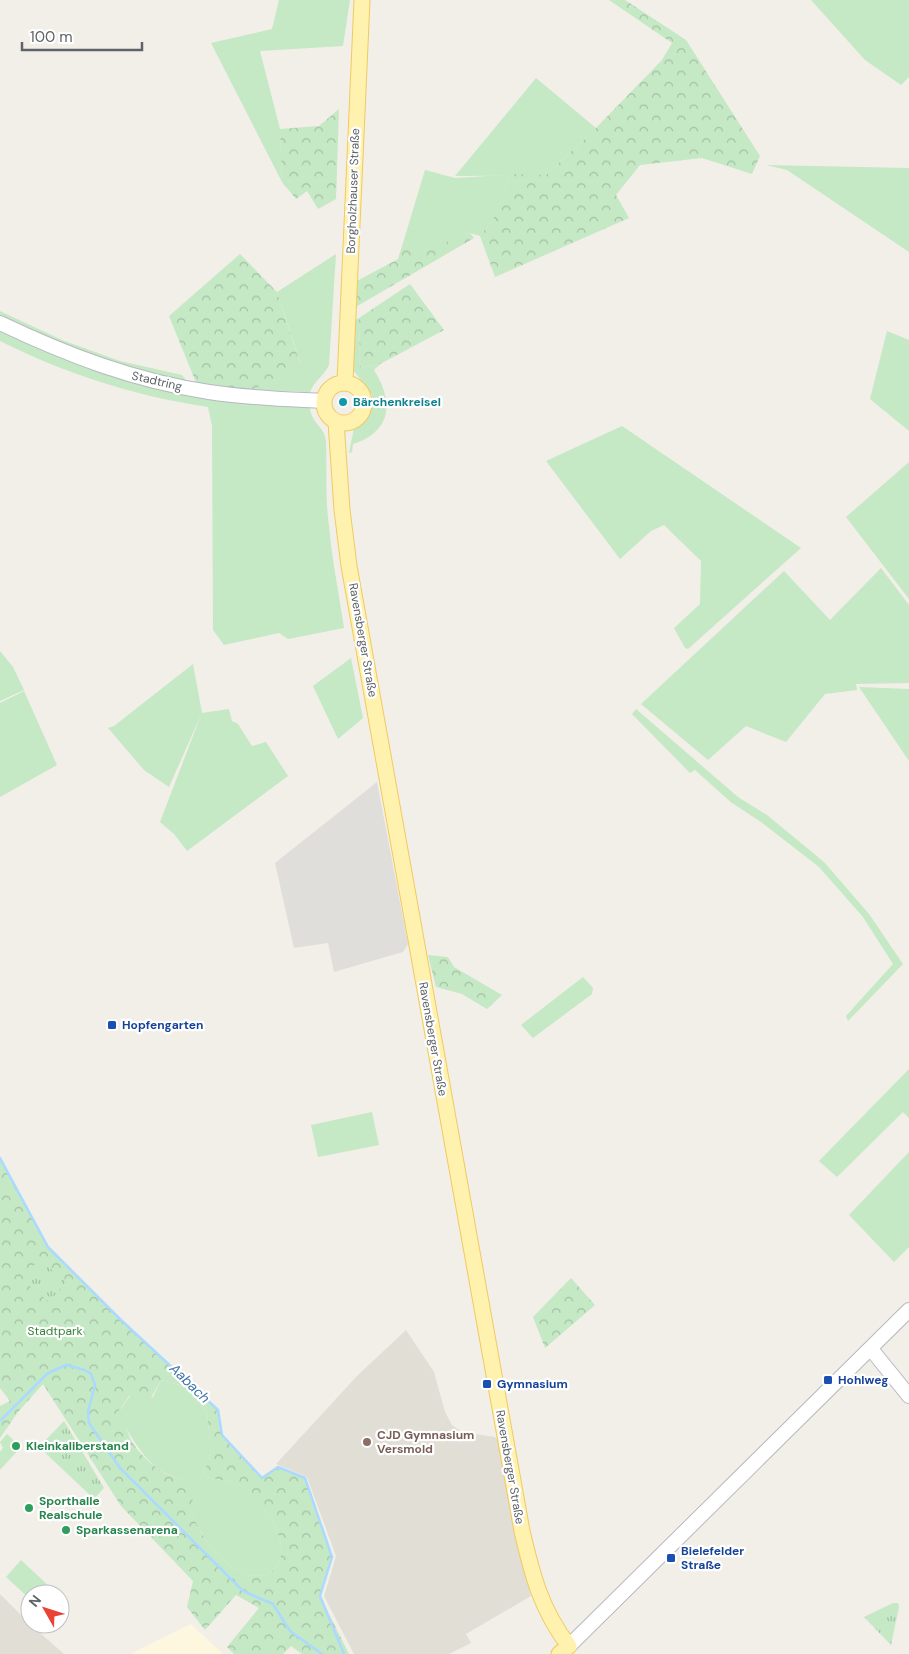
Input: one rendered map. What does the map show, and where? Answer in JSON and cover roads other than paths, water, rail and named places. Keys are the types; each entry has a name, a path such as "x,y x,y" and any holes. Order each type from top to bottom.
{"main road":[{"name":"Borgholzhauser Straße","path":"345,382 359,27 362,0"},
{"name":"Stadtring","path":"0,323 68,354 135,376 210,392 324,402"},
{"path":"345,382 351,383 361,392 365,404 360,416 342,422 326,414 324,402 328,390 338,383 345,382"},
{"name":"Ravensberger Straße","path":"342,422 340,489 351,575 522,1531 531,1572 543,1606 564,1650"},
{"path":"564,1650 909,1310"},
{"path":"871,1349 909,1396"}],"waterway":[{"name":"Aabach","path":"0,1158 48,1247 121,1320 218,1410 222,1435 262,1478 278,1467 305,1478 332,1557 320,1596 344,1654"},
{"path":"0,1421 48,1373 66,1365 85,1370 91,1374 95,1385 88,1412 89,1423 120,1468 243,1591 273,1604 290,1631 322,1654"}],"place":[{"name":"Bärchenkreisel","path":"343,402"},
{"name":"Hopfengarten","path":"112,1025"},
{"name":"Hohlweg","path":"828,1380"},
{"name":"Gymnasium","path":"487,1384"},
{"name":"CJD Gymnasium Versmold","path":"367,1442"},
{"name":"Kleinkaliberstand","path":"16,1446"},
{"name":"Sporthalle Realschule","path":"29,1508"},
{"name":"Sparkassenarena","path":"66,1530"},
{"name":"Bielefelder Straße","path":"671,1558"}],"park label":[{"name":"Stadtpark","path":"55,1331"}]}
